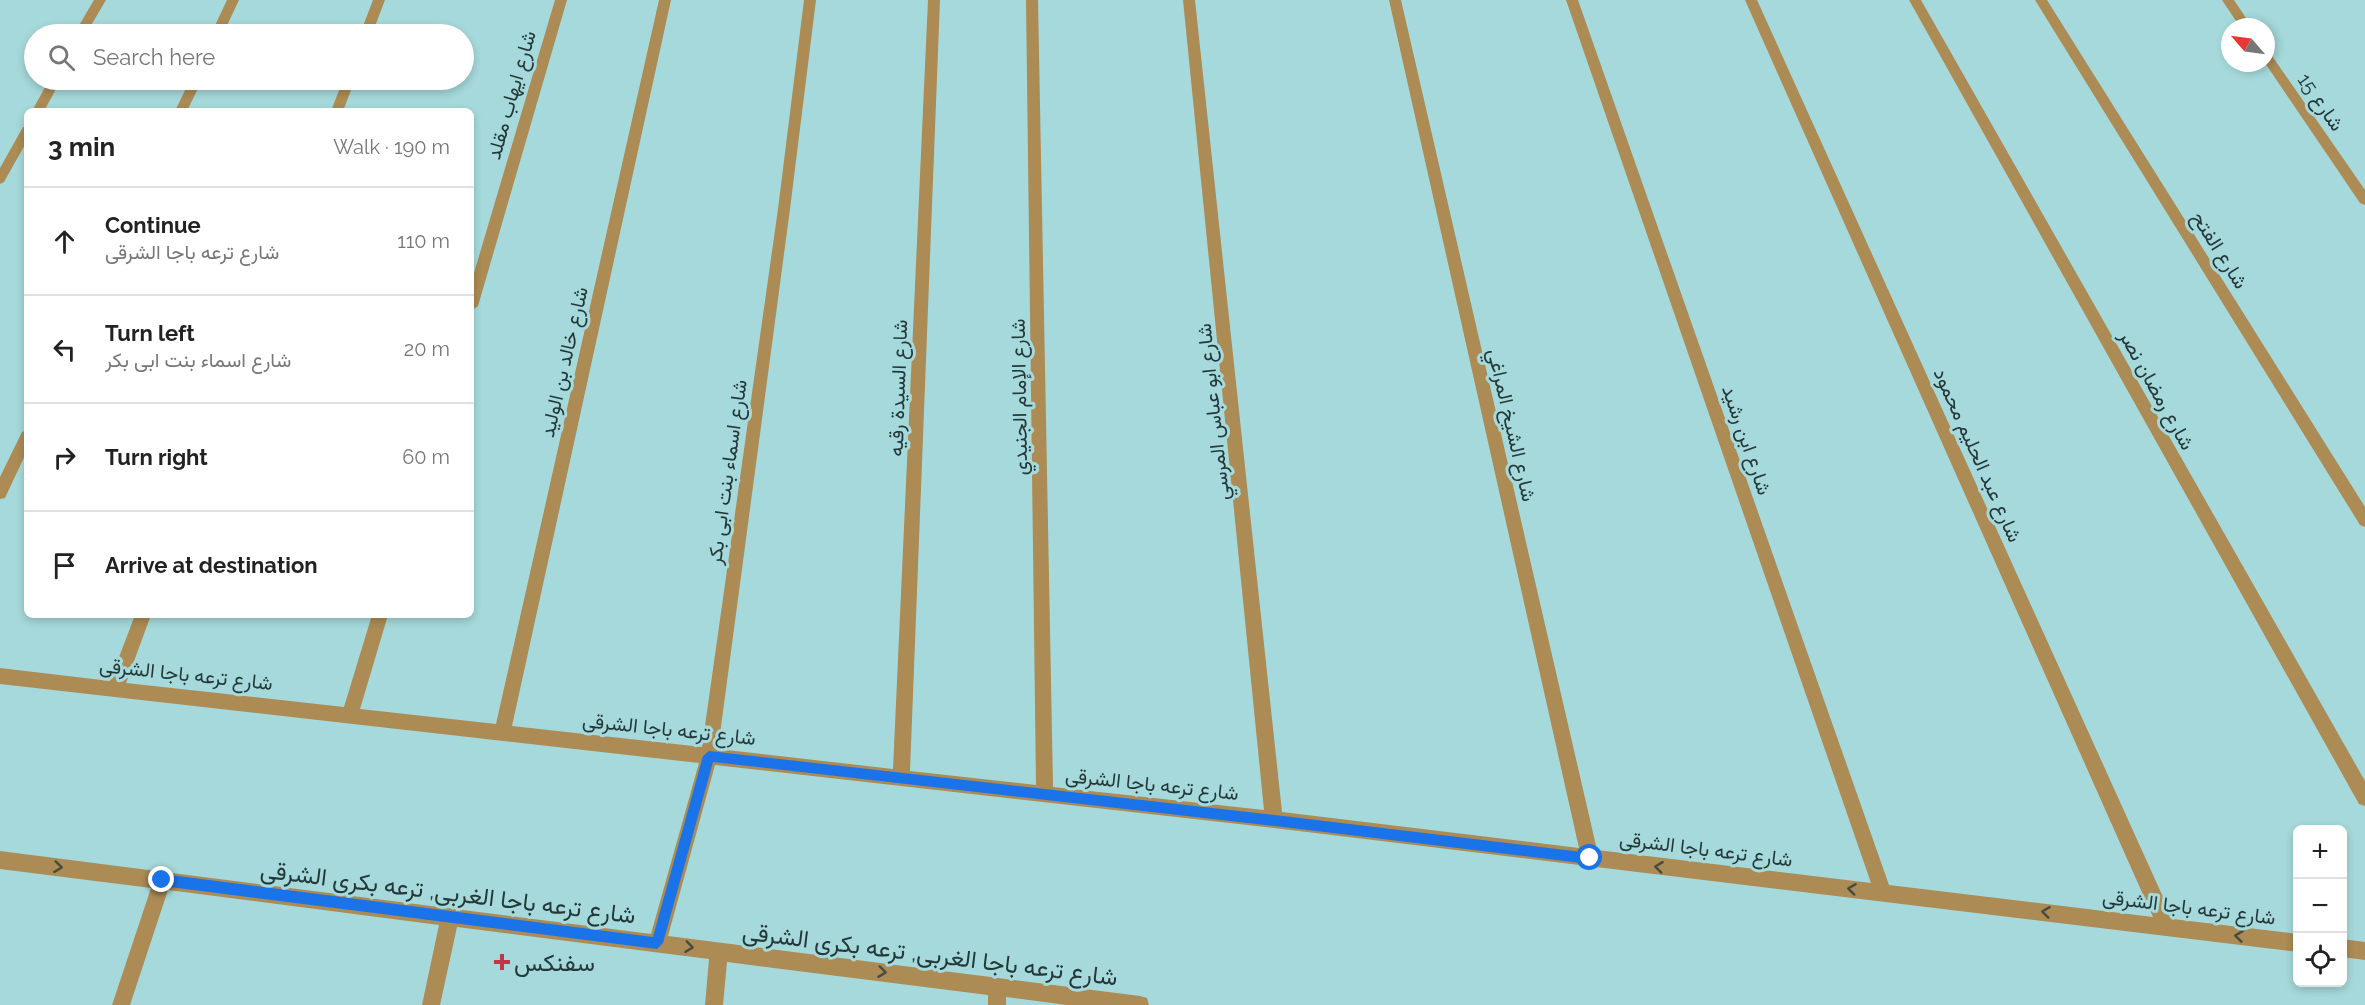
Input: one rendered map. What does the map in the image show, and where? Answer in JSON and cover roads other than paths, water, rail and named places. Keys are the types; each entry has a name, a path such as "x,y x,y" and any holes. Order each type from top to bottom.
{"street":[{"path":"86,24 100,0"},
{"path":"222,24 233,0"},
{"path":"370,24 380,0"},
{"name":"شارع ايهاب مقلد","path":"474,296 561,0"},
{"name":"شارع خالد بن الوليد","path":"502,733 665,0"},
{"name":"شارع اسماء بنت ابى بكر","path":"657,943 709,756 784,209 810,0"},
{"name":"شارع السيدة رقيه","path":"901,778 934,0"},
{"name":"شارع الإمام الجنيدي","path":"1032,0 1045,794"},
{"name":"شارع ابو عباس المرسي","path":"1189,0 1275,820"},
{"name":"شارع الشيخ المراغي","path":"1395,0 1590,858"},
{"name":"شارع ابن رشيد","path":"1572,0 1883,893"},
{"name":"شارع عبد الحليم محمود","path":"1751,0 2167,927"},
{"name":"شارع رمضان نصر","path":"1915,0 2365,798"},
{"name":"شارع الفتح","path":"2042,0 2365,520"},
{"path":"2228,0 2240,18"},
{"name":"شارع 15","path":"2275,69 2365,200"},
{"path":"40,108 50,90"},
{"path":"182,108 191,90"},
{"path":"338,108 345,90"},
{"path":"0,179 24,135"},
{"path":"0,493 24,442"},
{"path":"115,689 142,618"},
{"path":"350,716 379,618"},
{"name":"شارع ترعه باجا الشرقى","path":"0,676 1275,820 2293,941"},
{"name":"شارع ترعه باجا الغربى, ترعه بكرى الشرقى","path":"0,860 719,951 997,996 1140,1005"},
{"path":"121,1005 162,880"},
{"path":"431,1005 450,917"},
{"path":"2347,949 2365,951"},
{"path":"714,1005 719,951"}],"place":[{"name":"سفنكس","path":"502,962"}]}
